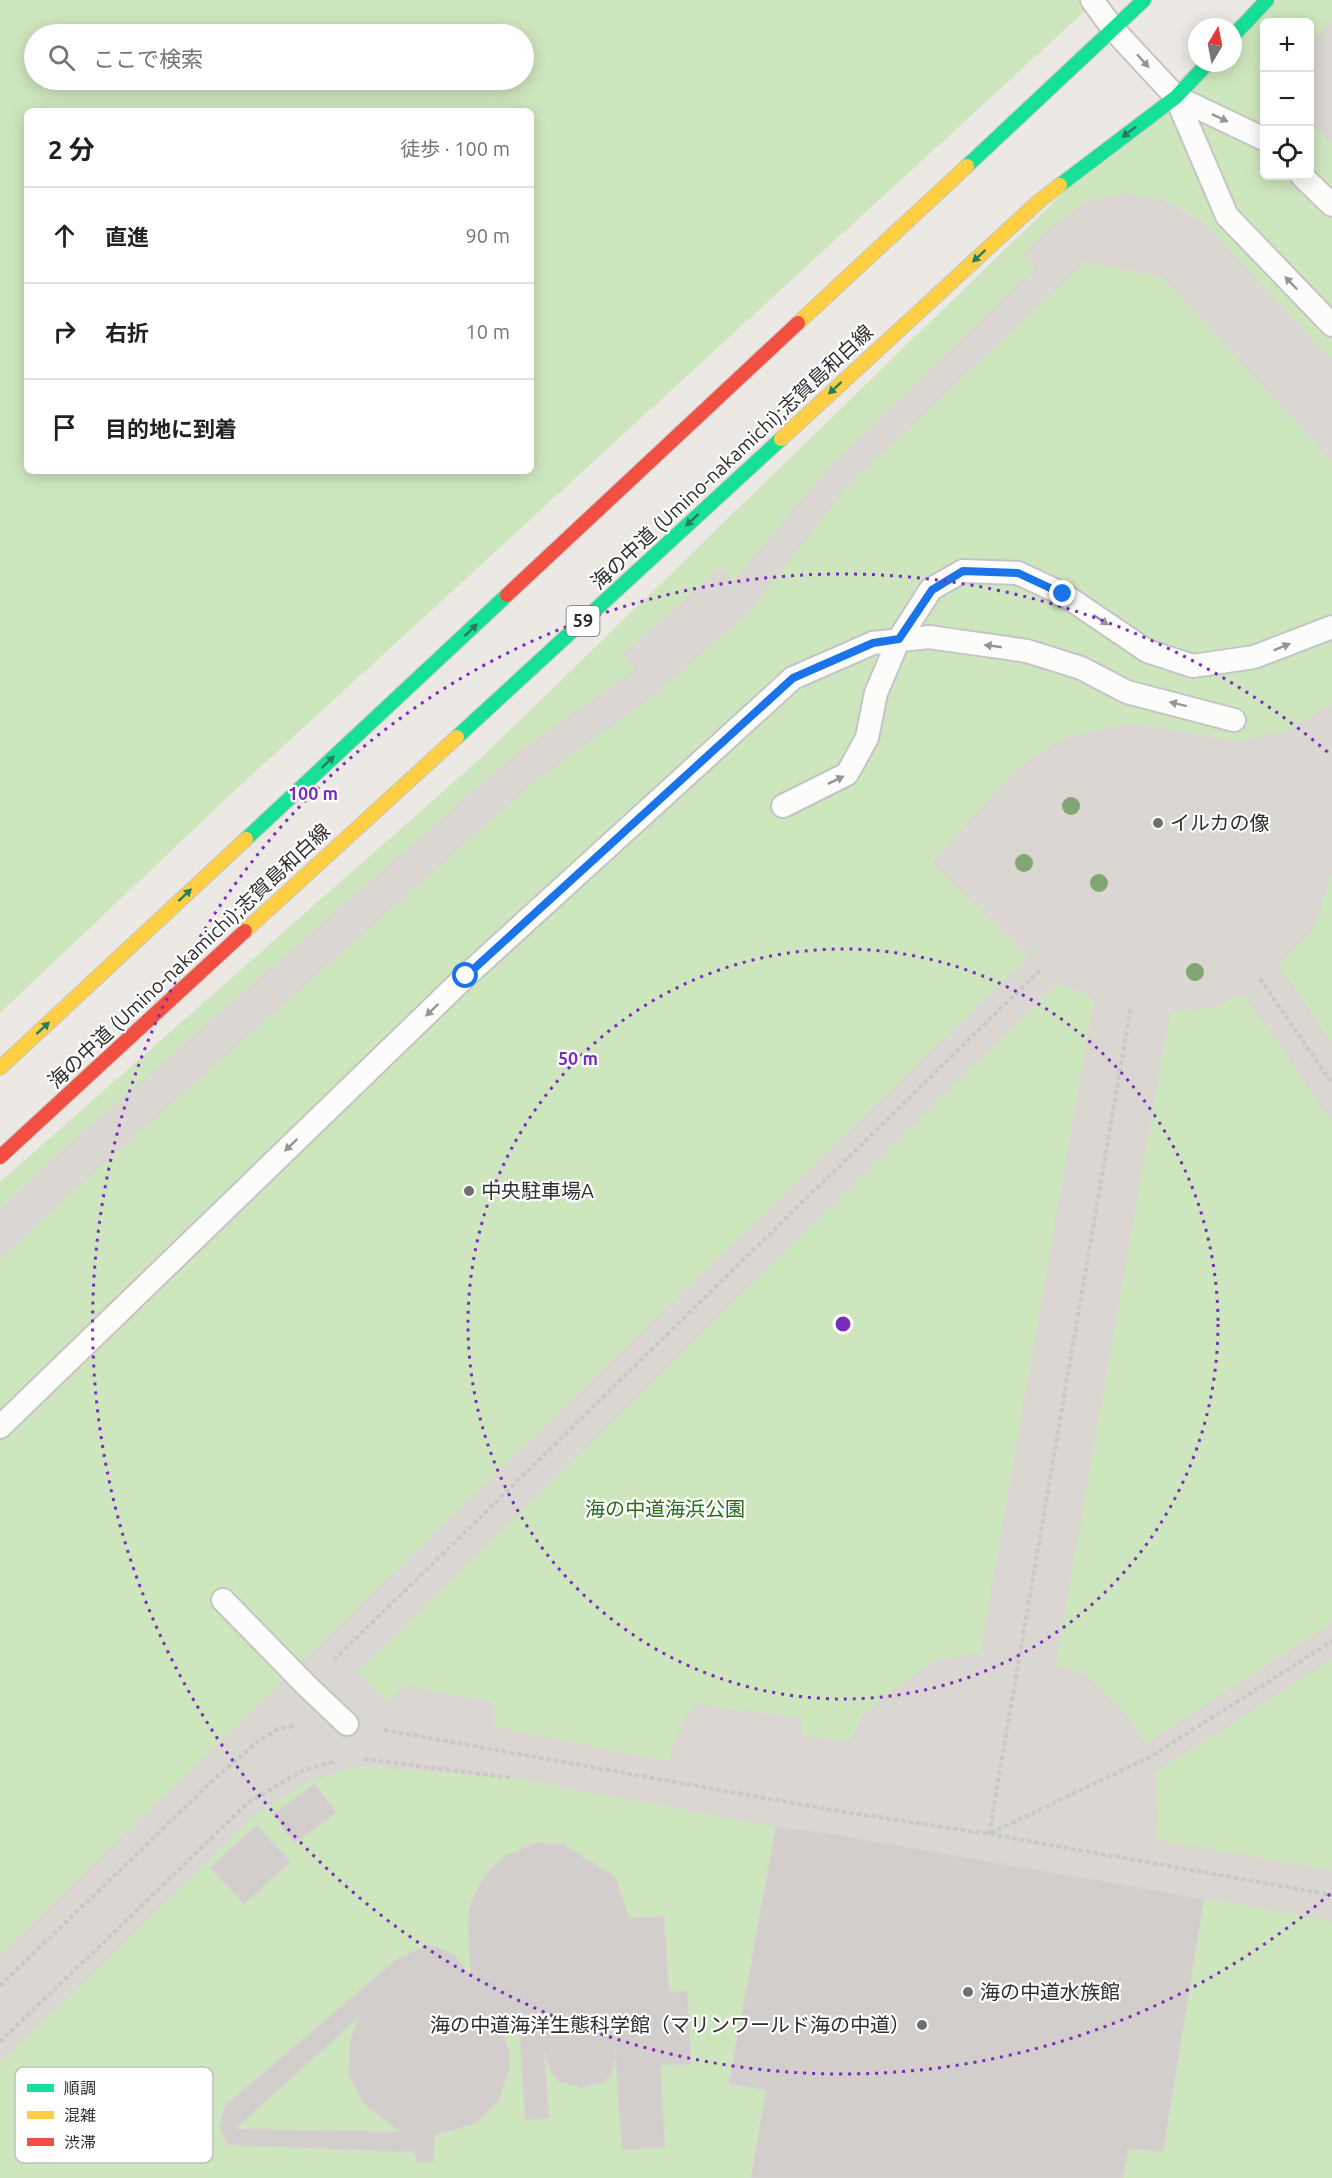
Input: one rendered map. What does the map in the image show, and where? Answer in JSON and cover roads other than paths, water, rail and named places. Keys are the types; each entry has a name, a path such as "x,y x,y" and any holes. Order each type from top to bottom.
{"main road":[{"path":"0,1068 1144,0"},
{"path":"1242,26 1267,0"},
{"name":"海の中道 (Umino-nakamichi);志賀島和白線","path":"0,1157 1038,202 1176,97 1200,72"}],"lane":[{"path":"1092,0 1114,30 1176,97 1227,216 1332,325"},
{"path":"1176,97 1260,137"},
{"path":"1306,180 1332,205"},
{"path":"783,806 847,774 867,738 876,693 899,639 932,590 963,571 1018,573 1063,594 1147,651 1193,666 1254,657 1332,627"},
{"path":"0,1427 466,976 793,678 873,643 929,637 1027,651 1081,668 1128,692 1234,720"},
{"path":"223,1600 347,1724"}],"place":[{"name":"イルカの像","path":"1158,823"},
{"name":"中央駐車場A","path":"469,1191"},
{"name":"海の中道水族館","path":"968,1992"},
{"name":"海の中道海洋生態科学館（マリンワールド海の中道）","path":"922,2025"}],"park label":[{"name":"海の中道海浜公園","path":"665,1509"}]}
